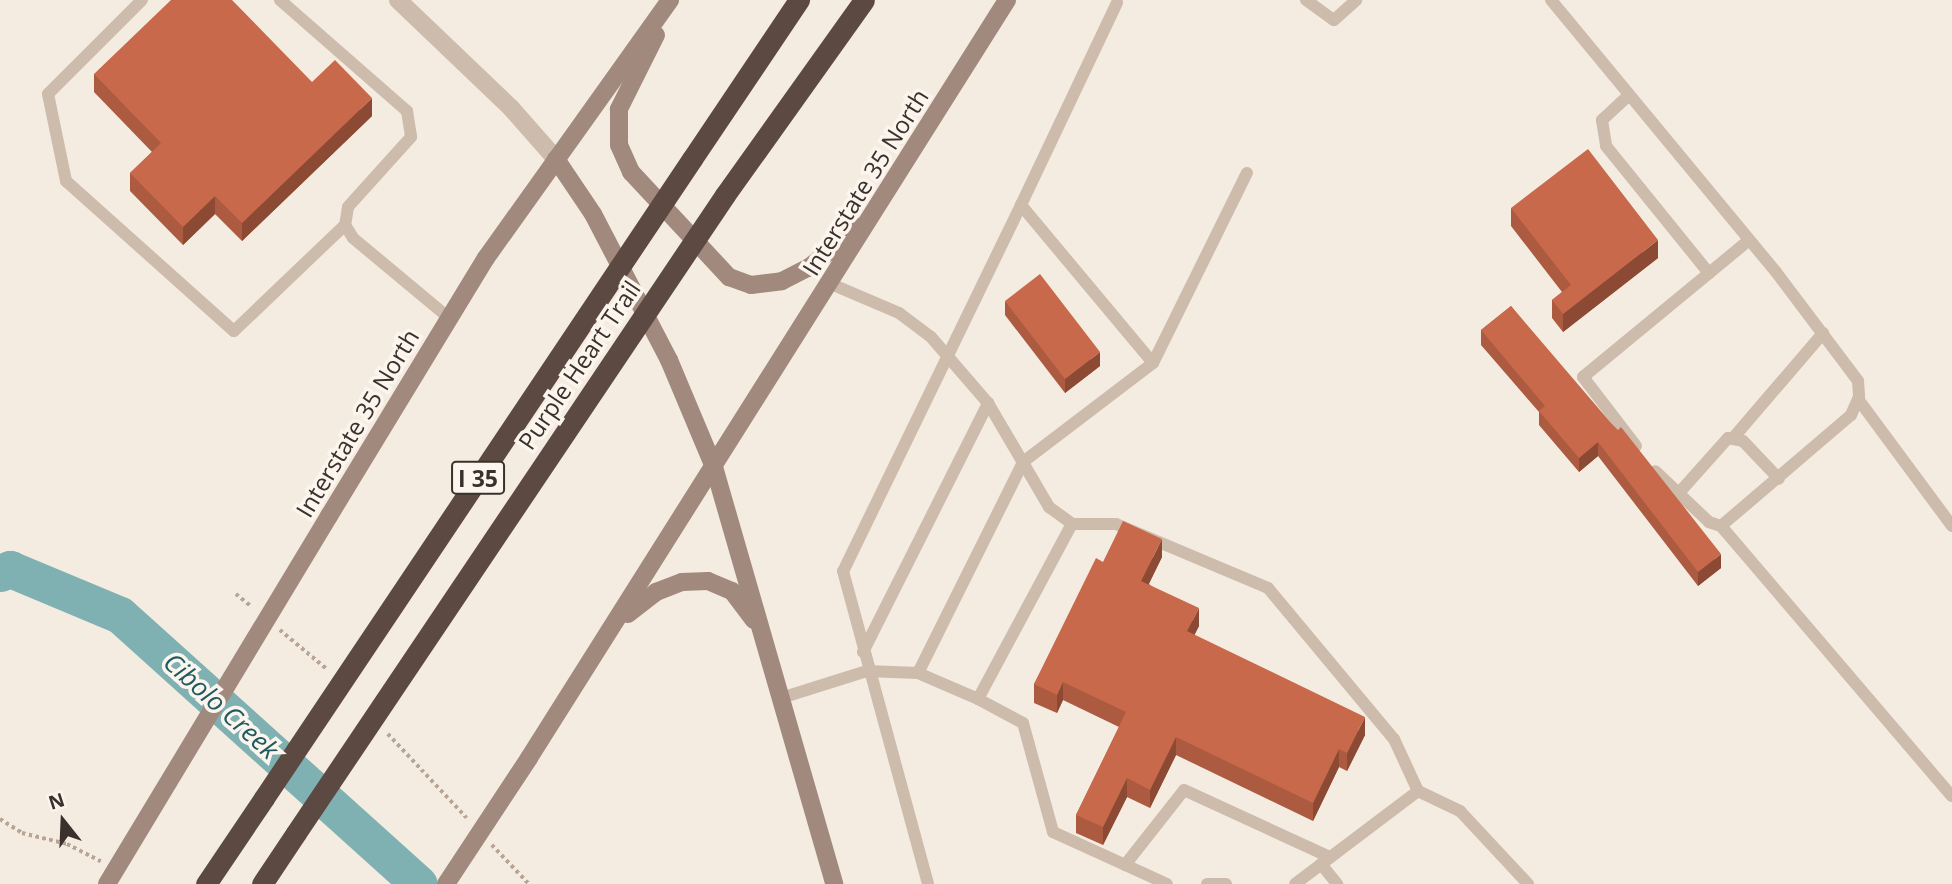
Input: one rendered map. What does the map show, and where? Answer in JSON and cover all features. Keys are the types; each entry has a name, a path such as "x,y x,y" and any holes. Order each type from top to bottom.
{"highway":[{"name":"Purple Heart Trail","path":"206,884 799,0"},
{"name":"Purple Heart Trail","path":"262,884 725,195 864,0"}],"main road":[{"name":"Interstate 35 North","path":"108,875 449,318 556,159 672,0"},
{"path":"672,0 619,109 619,145 640,182 729,277 751,285 782,281 808,268 873,218"},
{"name":"Interstate 35 North","path":"446,884 620,620 1007,0"},
{"path":"556,159 593,214 663,347 715,467 834,884"},
{"path":"620,620 656,593 682,582 708,581 732,591 763,632"}],"street":[{"path":"398,0 511,108 556,159"}],"lane":[{"path":"142,0 48,94 66,181 234,331 345,225 348,207 403,148 412,125 407,111 280,0"},
{"path":"1306,0 1334,20 1356,0"},
{"path":"1551,0 1854,372 1858,399 1952,526"},
{"path":"928,884 867,671 843,571 1117,3"},
{"path":"1629,95 1602,120 1606,146 1709,273"},
{"path":"918,673 1023,462 1153,363 1247,173"},
{"path":"1020,205 1153,363"},
{"path":"345,225 353,238 449,318"},
{"path":"1749,240 1583,377 1678,494 1709,522 1721,526 1952,796"},
{"path":"831,284 899,313 947,355 988,403 1049,507 1072,524 1116,524 1268,588 1394,739 1418,791 1460,811 1528,884"},
{"path":"1678,494 1724,442 1734,437 1823,333"},
{"path":"1721,526 1851,415 1858,399"},
{"path":"863,652 988,403"},
{"path":"1734,437 1779,479"},
{"path":"978,699 1072,524"},
{"path":"781,698 867,671 918,673 978,699 1023,723 1053,832 1167,884"},
{"path":"1125,865 1184,790 1326,861 1337,884"},
{"path":"1294,884 1418,791"},
{"path":"1207,884 1226,884"}],"path":[{"path":"236,594 256,611"},
{"path":"276,628 337,680"},
{"path":"384,730 468,820"},
{"path":"0,819 22,833 67,844 108,875"}],"building":[{"path":"171,0 232,0 312,82 335,60 372,98 242,223 215,196 183,227 130,173 161,143 94,74"},
{"path":"1588,149 1658,240 1563,314 1552,300 1571,285 1511,208"},
{"path":"1040,274 1100,352 1065,379 1005,301"},
{"path":"1511,306 1611,423 1618,430 1621,427 1721,554 1698,572 1598,442 1579,458 1539,411 1545,406 1481,330"},
{"path":"1123,521 1162,539 1141,581 1199,608 1187,631 1365,717 1347,753 1339,749 1313,803 1176,737 1150,790 1127,778 1103,827 1076,815 1126,712 1063,682 1057,695 1034,684 1096,558 1103,562"}],"waterway":[{"name":"Cibolo Creek","path":"0,573 10,569 120,615 419,884"}]}
